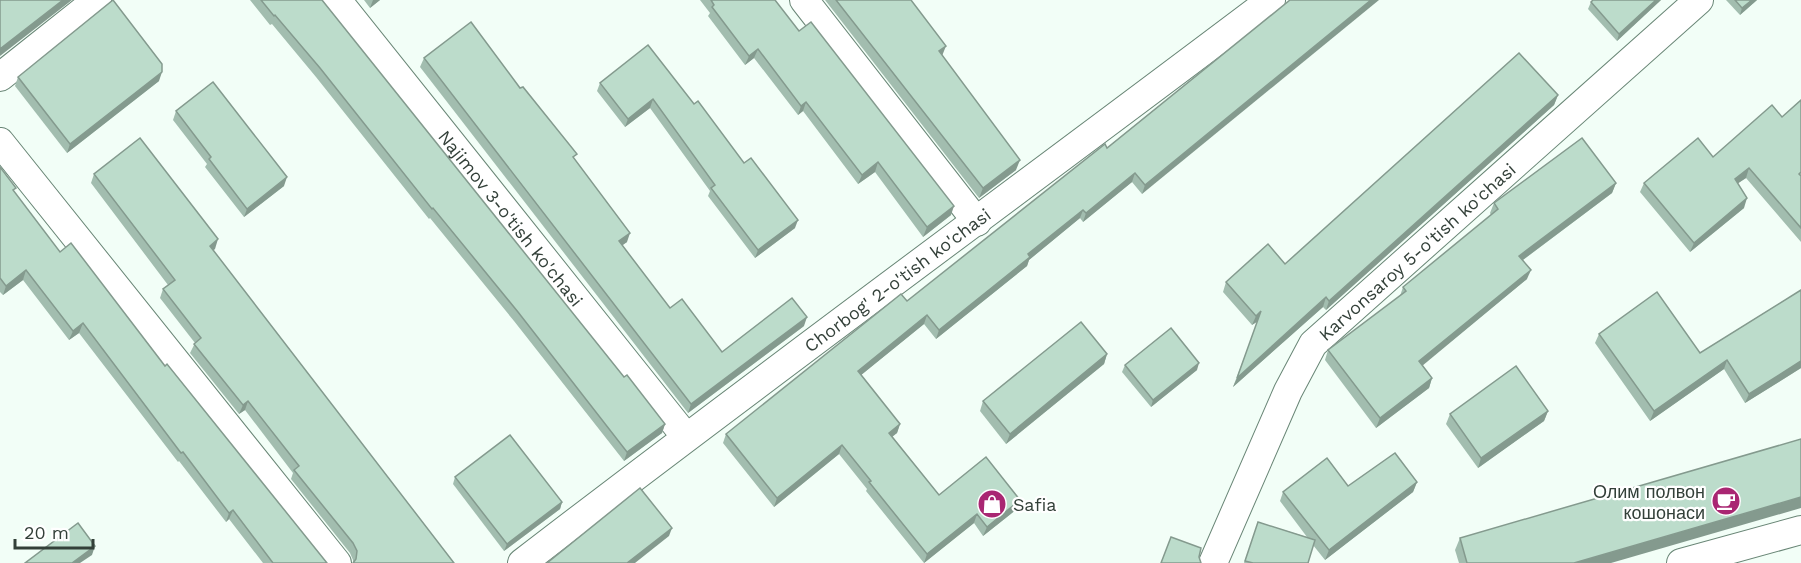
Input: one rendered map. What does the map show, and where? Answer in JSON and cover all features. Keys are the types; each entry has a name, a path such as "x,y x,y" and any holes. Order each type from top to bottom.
{"street":[{"path":"0,77 98,0"},
{"name":"Najimov 3-o'tish ko'chasi","path":"337,0 686,436"},
{"path":"804,0 976,222"},
{"name":"Chorbog' 2-o'tish ko'chasi","path":"522,563 686,436 1271,0"},
{"name":"Karvonsaroy 5-o'tish ko'chasi","path":"1213,563 1288,391 1313,344 1699,0"},
{"path":"0,142 337,563"},
{"path":"1681,563 1801,530"}],"building":[{"path":"0,0 63,0 0,49"},
{"path":"113,0 162,64 162,72 70,144 18,77"},
{"path":"261,0 322,0 624,377 627,375 665,424 627,452 518,312 432,209 320,68"},
{"path":"711,0 775,0 799,31 811,22 954,206 927,227 878,162 862,175 806,102 801,106 758,49 749,56 712,7 714,5"},
{"path":"836,0 911,0 946,46 939,51 1020,160 983,188"},
{"path":"1290,0 1371,0 1145,185 1135,173 1086,213 1083,210 1028,254 1030,257 939,330 927,315 858,371 900,424 889,433 939,495 986,457 1020,500 987,527 977,514 927,554 842,445 777,498 726,434 901,294 907,301 1105,144 1107,148"},
{"path":"1593,0 1656,0 1619,34 1591,2"},
{"path":"1735,0 1752,0 1742,8"},
{"path":"471,22 520,88 523,87 577,154 573,157 630,233 619,241 670,308 682,299 722,352 792,298 807,317 691,404 424,58"},
{"path":"648,45 694,104 698,101 744,163 751,158 798,220 758,250 711,188 715,185 653,99 628,119 600,83"},
{"path":"1519,53 1558,95 1329,301 1326,297 1237,378 1261,311 1256,316 1226,282 1268,244 1285,264"},
{"path":"213,82 287,177 247,209 176,111"},
{"path":"1801,100 1801,172 1799,174 1801,176 1801,228 1749,168 1735,179 1747,198 1694,243 1644,183 1698,138 1713,157 1772,105 1782,117"},
{"path":"140,138 218,239 210,246 454,563 353,563 357,551 353,543 294,470 299,466 248,401 243,405 194,344 201,338 163,289 175,280 94,174"},
{"path":"1582,138 1616,183 1519,256 1531,270 1419,361 1432,378 1380,418 1328,350 1406,291 1403,287 1498,209 1494,203"},
{"path":"0,167 16,188 13,190 60,252 71,243 165,366 167,364 327,563 273,563 233,510 229,513 183,452 181,453 83,323 73,331 26,270 6,286 0,278"},
{"path":"1801,290 1801,361 1749,394 1727,360 1654,411 1599,334 1657,292 1700,353"},
{"path":"1081,322 1107,354 1010,434 983,401"},
{"path":"1171,328 1199,363 1153,400 1125,365"},
{"path":"1516,366 1548,411 1481,458 1450,414"},
{"path":"510,435 562,502 507,544 455,477"},
{"path":"1801,439 1801,497 1574,563 1467,563 1460,538"},
{"path":"1395,453 1417,482 1329,550 1283,492 1327,458 1348,486"},
{"path":"640,488 672,528 627,563 547,563"},
{"path":"1258,522 1315,540 1308,563 1245,561"},
{"path":"78,523 95,546 72,563 25,563"},
{"path":"1171,537 1201,548 1199,557 1201,563 1161,563"}],"place":[{"name":"Олим полвон кошонаси","path":"1726,501"},
{"name":"Safia","path":"992,504"}]}
